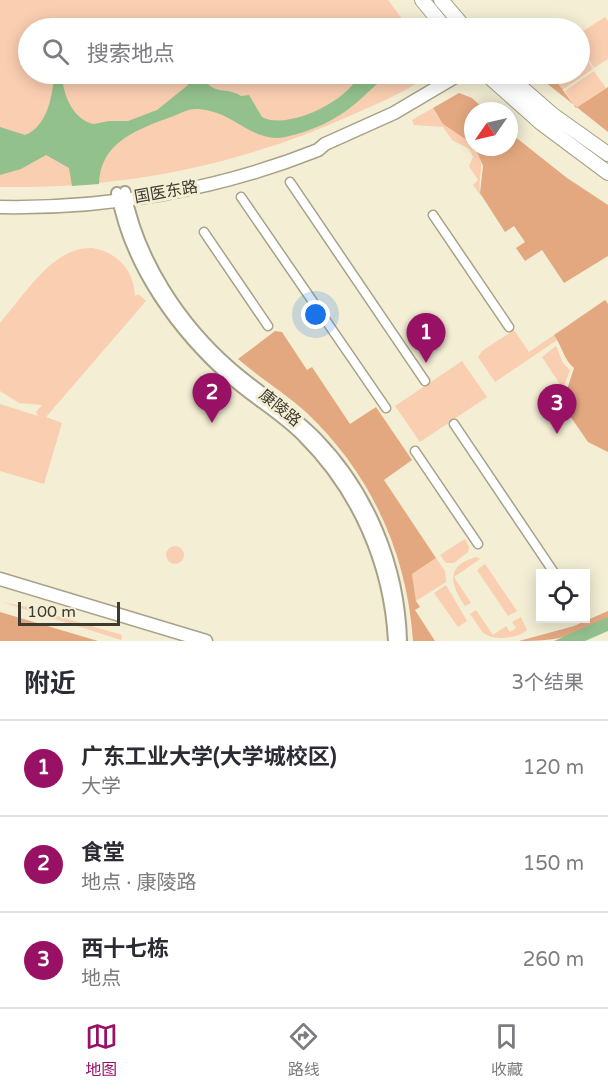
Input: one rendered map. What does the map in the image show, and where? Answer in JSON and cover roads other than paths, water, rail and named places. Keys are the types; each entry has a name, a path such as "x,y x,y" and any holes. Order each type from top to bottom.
{"main road":[{"path":"422,0 437,18"},
{"path":"441,0 456,18"},
{"name":"国医东路","path":"0,207 60,206 192,188 242,176 318,150 325,144 394,113 443,84"},
{"path":"497,84 541,123 608,173"},
{"path":"517,84 553,116 608,154"},
{"name":"国医东路","path":"0,199 122,196"},
{"path":"0,579 206,641"},
{"path":"0,588 180,641"}],"street":[{"path":"290,182 425,381"},
{"name":"康陵路","path":"122,196 139,258 179,323 221,370 303,435 334,471 352,497 367,526 382,570 391,607 394,641"},
{"name":"康陵路","path":"122,196 150,264 187,321 231,367 283,408 317,440 342,469 364,502 377,530 389,567 398,608 401,641"},
{"path":"241,197 386,408"},
{"path":"433,215 509,327"},
{"path":"204,232 268,326"},
{"path":"454,424 552,569"},
{"path":"415,451 478,544"}],"place":[{"name":"广东工业大学(大学城校区)","path":"426,363"},
{"name":"食堂","path":"212,423"},
{"name":"西十七栋","path":"557,434"}]}
